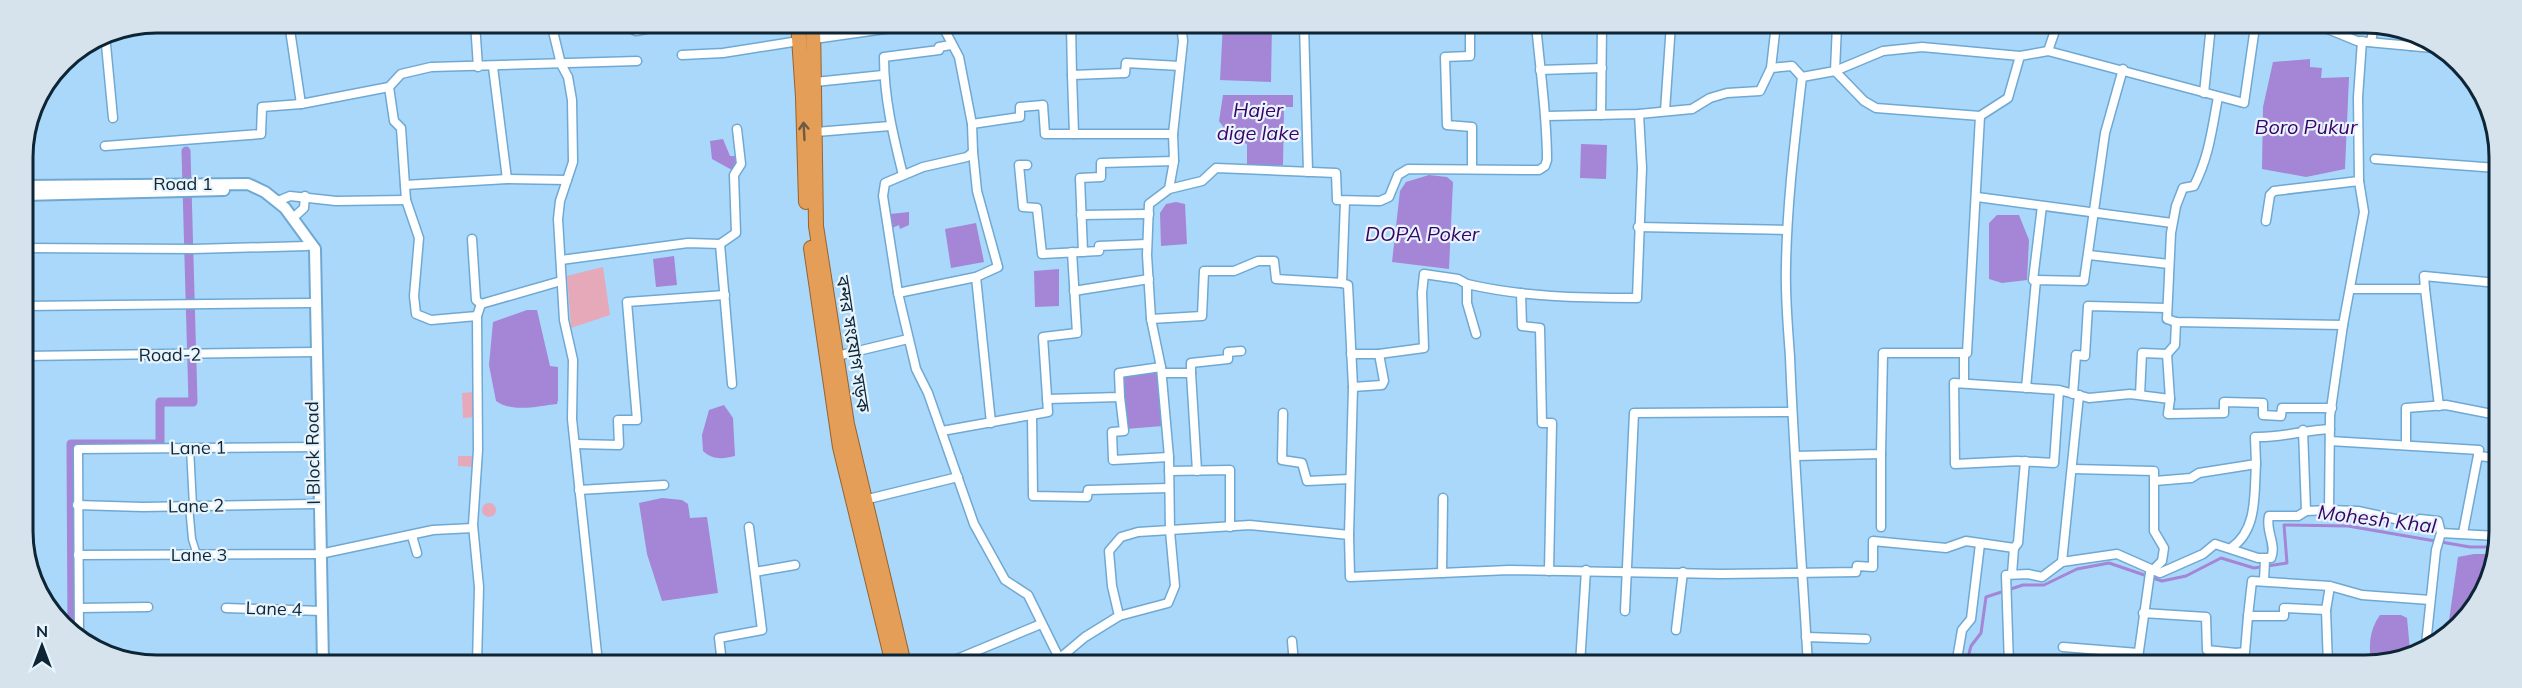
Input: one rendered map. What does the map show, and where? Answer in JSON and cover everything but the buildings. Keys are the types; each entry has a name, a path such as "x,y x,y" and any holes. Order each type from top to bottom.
{"highway":[{"name":"বন্দর সংযোগ সড়ক","path":"799,33 808,227 835,414 890,655"},
{"name":"বন্দর সংযোগ সড়ক","path":"814,33 816,226 847,424 902,655"}],"street":[{"path":"290,33 301,104"},
{"path":"476,33 478,67"},
{"path":"553,33 561,64 568,76 572,100 573,162 560,201 558,219 564,320 573,360 575,444 579,490 597,655"},
{"path":"814,39 856,33"},
{"path":"898,293 975,277 998,267 977,191 972,124 959,57 946,33"},
{"path":"1071,33 1074,134"},
{"path":"1169,189 1182,33"},
{"path":"1304,33 1308,172"},
{"path":"1470,33 1470,56 1445,57 1447,125 1472,127 1472,168"},
{"path":"1067,655 1085,637 1119,616 1168,603 1175,586 1162,370 1151,319 1147,244 1149,204 1169,189 1202,181 1216,168 1336,173 1337,200 1345,201 1380,201 1389,197 1398,175 1408,170 1472,168 1539,170 1545,166 1547,116 1543,103 1537,33"},
{"path":"1601,115 1602,33"},
{"path":"1665,111 1670,33"},
{"path":"1547,116 1639,114 1692,109 1710,98 1727,93 1760,91 1771,68 1775,33"},
{"path":"1837,33 1835,71 1864,101 1876,108 1980,116 2008,98 2020,56"},
{"path":"2048,51 2054,33"},
{"path":"2204,93 2210,33"},
{"path":"1802,76 1835,71 1883,51 1922,47 2020,56 2048,51 2244,102 2254,33"},
{"path":"2339,33 2367,42 2422,47"},
{"path":"2329,510 2332,408 2343,325 2364,212 2359,181 2358,97 2367,42 2371,33"},
{"path":"682,55 723,53 799,41"},
{"path":"106,44 113,118"},
{"path":"903,175 890,126 883,75 884,57 939,50 939,47 951,45"},
{"path":"105,146 261,134 262,107 301,104 389,87 407,71 431,67 493,67 637,61"},
{"path":"1072,75 1125,73 1126,63 1180,66"},
{"path":"1771,68 1792,66 1802,76"},
{"path":"493,67 507,179"},
{"path":"1540,70 1602,68"},
{"path":"2036,280 2084,281 2105,133 2123,69"},
{"path":"815,82 883,75"},
{"path":"1802,76 1796,110 1786,292 1791,412 1807,655"},
{"path":"389,87 394,121 401,128 406,200 419,238 414,296 416,314 431,320 477,316"},
{"path":"2218,97 2211,141 2203,169 2194,186 2184,188 2172,223 2167,318 2176,322 2343,325"},
{"path":"972,124 1020,117 1020,107 1042,105 1045,134 1173,134"},
{"path":"1351,354 1379,354 1424,348 1422,293 1424,274 1458,279 1467,284 1564,298 1637,298 1642,168 1639,114"},
{"path":"1881,527 1883,353 1967,353 1980,116"},
{"path":"816,132 890,126"},
{"path":"561,260 688,243 720,244 736,233 734,175 741,164 737,129"},
{"path":"973,152 967,157 923,167 885,183 882,196 898,293 916,369 942,431 974,524 1005,580 1028,596 1058,655"},
{"path":"2375,159 2489,167"},
{"path":"1083,252 1080,178 1101,177 1101,163 1173,161"},
{"path":"1028,165 1019,165 1023,207 1037,208 1042,254 1099,251 1099,246 1147,244"},
{"path":"405,185 507,179 567,180"},
{"path":"2266,221 2270,195 2274,191 2359,181"},
{"name":"Road 1","path":"33,186 196,187 248,184 278,201 293,218 309,246"},
{"path":"33,194 179,187"},
{"path":"196,187 249,191 276,209 309,246"},
{"path":"278,201 290,196 336,201 406,200"},
{"path":"293,218 304,208 305,196"},
{"path":"1977,197 2172,223"},
{"path":"1342,283 1345,201"},
{"path":"2026,388 2036,280 2033,280 2042,206"},
{"path":"1082,215 1149,214"},
{"path":"1638,227 1788,230"},
{"path":"472,239 476,300 481,304"},
{"path":"720,244 732,384"},
{"path":"33,248 193,249 309,246"},
{"name":"I Block Road","path":"309,246 313,353"},
{"name":"I Block Road","path":"309,246 323,655"},
{"path":"942,431 1048,412 1043,337 1077,333 1072,252"},
{"path":"2089,255 2169,264"},
{"path":"1151,319 1202,316 1204,271 1234,271 1258,261 1274,261 1276,279 1348,285 1353,387 1350,578 1442,573 1586,570 1683,573 1856,572 1857,566 1873,567 1873,541 1946,548 1966,541 2014,548"},
{"path":"2439,406 2424,276 2489,282"},
{"path":"975,277 991,423"},
{"path":"1074,291 1149,279"},
{"path":"481,304 561,281"},
{"path":"1467,284 1467,303 1476,334"},
{"path":"2350,289 2425,289"},
{"path":"1521,293 1522,326 1540,328 1542,423 1552,423 1549,571"},
{"path":"575,444 619,445 618,420 637,420 627,302 725,295"},
{"path":"33,306 310,303"},
{"path":"477,655 479,588 473,528 478,450 477,316 481,304"},
{"path":"2062,562 2073,469 2076,355 2085,356 2088,306 2167,308"},
{"path":"2176,322 2175,345 2167,354 2170,399 2168,414 2224,413 2224,402 2263,403 2263,416 2281,416 2282,408 2332,408"},
{"path":"837,356 908,339"},
{"path":"1197,471 1191,363 1228,359 1228,352 1241,351"},
{"name":"Road-2","path":"33,356 313,353"},
{"path":"1964,353 1964,383"},
{"path":"2140,395 2142,353 2167,354"},
{"path":"1353,387 1382,385 1384,381 1379,354"},
{"path":"1169,457 1113,460 1112,432 1124,431 1119,373 1162,370 1191,374"},
{"path":"2059,390 2054,463 2025,461 1955,464 1954,383 2059,390 2089,398 2140,395 2170,399"},
{"path":"1047,399 1120,397"},
{"path":"2406,444 2406,408 2439,406 2489,414"},
{"path":"1625,611 1634,413 1791,412"},
{"path":"1283,413 1282,460 1302,463 1307,481 1350,479"},
{"path":"1032,415 1033,496 1087,497 1088,490 1169,488"},
{"path":"2231,548 2241,541 2248,531 2256,464 2255,437 2276,438 2303,430 2330,429"},
{"path":"2303,430 2306,511"},
{"path":"2330,441 2479,450 2463,532"},
{"name":"I Block Road","path":"316,447 315,504 318,554"},
{"name":"Lane 1","path":"77,505 78,449 316,447"},
{"path":"190,448 192,539 197,555"},
{"path":"1795,456 1881,454"},
{"path":"2478,456 2489,457"},
{"path":"2012,574 2014,548 2018,543 2025,461"},
{"path":"2155,481 2191,478 2199,473 2256,464"},
{"path":"2063,647 2138,653 2152,570 2162,561 2164,548 2154,531 2154,471 2073,469"},
{"path":"1169,471 1230,470 1230,527"},
{"path":"864,500 958,477"},
{"path":"579,490 664,485"},
{"path":"1442,573 1443,498"},
{"name":"Lane 2","path":"77,505 315,504"},
{"path":"77,505 79,626"},
{"path":"2009,655 2006,575 2042,577 2062,562 2117,554 2131,558 2160,573 2203,554 2215,544 2265,559 2271,558 2273,553 2267,525 2269,516 2298,516 2306,511 2329,510 2358,511 2414,523 2420,519 2438,521 2441,533 2436,549 2427,638"},
{"path":"1119,616 1109,551 1121,537 1138,532 1250,525 1349,535"},
{"path":"721,655 719,638 762,630 749,527"},
{"name":"Lane 3","path":"78,555 318,554 433,530 473,528"},
{"path":"2441,533 2463,532 2489,535"},
{"path":"412,536 417,553"},
{"path":"1958,655 1962,630 1971,619 1980,544"},
{"path":"2264,581 2265,559"},
{"path":"755,572 795,565"},
{"path":"1580,655 1586,570"},
{"path":"1676,630 1683,573"},
{"path":"2143,613 2206,617 2207,650 2236,653 2246,652 2252,581 2330,586 2362,595 2430,600"},
{"path":"2328,655 2326,610 2330,586"},
{"path":"78,608 148,607"},
{"name":"Lane 4","path":"226,608 320,611"},
{"path":"2248,616 2284,616 2284,608 2326,610"},
{"name":"I Block Road","path":"317,655 320,611"},
{"path":"967,655 1041,624"},
{"path":"1806,637 1866,639"},
{"path":"1292,641 1293,655"}],"shaded area":[{"path":"603,267 610,315 571,328 567,276"},
{"path":"474,392 475,417 463,418 462,393"},
{"path":"458,456 474,456 474,467 458,466"},
{"path":"486,503 492,503 496,510 492,517 486,517 482,513 482,507"}],"water":[{"name":"Hajer dige lake","path":"1223,33 1272,33 1271,82 1220,80"},
{"name":"Boro Pukur","path":"2310,59 2310,67 2322,68 2321,78 2349,77 2345,169 2306,177 2262,169 2263,107 2273,62"},
{"name":"Hajer dige lake","path":"1223,95 1293,95 1293,107 1284,107 1283,165 1247,165 1247,144 1232,139 1219,121"},
{"path":"723,139 730,156 737,156 737,167 732,170 712,159 710,141"},
{"path":"1581,144 1607,145 1606,179 1580,178"},
{"name":"DOPA Poker","path":"1429,175 1447,177 1453,182 1449,269 1392,262 1400,191 1406,182"},
{"path":"1176,202 1185,204 1187,244 1161,246 1160,213 1166,204"},
{"path":"909,212 909,225 900,229 899,225 892,228 890,214"},
{"path":"1997,215 2019,215 2029,240 2027,280 2002,283 1989,279 1989,223"},
{"path":"976,223 984,262 951,268 945,229"},
{"path":"674,256 677,285 656,287 653,259"},
{"path":"1059,269 1059,306 1035,307 1034,271"},
{"path":"527,310 537,310 550,366 558,367 557,404 518,408 496,401 489,365 493,322"},
{"path":"1158,370 1163,426 1125,429 1121,375"},
{"path":"724,405 733,418 735,456 718,458 703,451 702,435 709,410"},
{"path":"662,498 682,500 688,504 690,518 707,517 718,593 662,601 647,554 639,503"},
{"path":"2487,554 2480,578 2472,593 2449,622 2458,557"},
{"path":"2380,615 2401,615 2407,618 2410,647 2370,655 2370,639"}],"waterway":[{"path":"72,616 71,444 160,444 160,402 193,402 186,151"},
{"name":"Mohesh Khal","path":"1969,655 1971,646 1981,633 1986,597 2023,585 2044,585 2077,569 2109,563 2162,581 2186,576 2221,558 2254,568 2287,563 2284,525 2348,526 2470,547 2488,547"}]}
